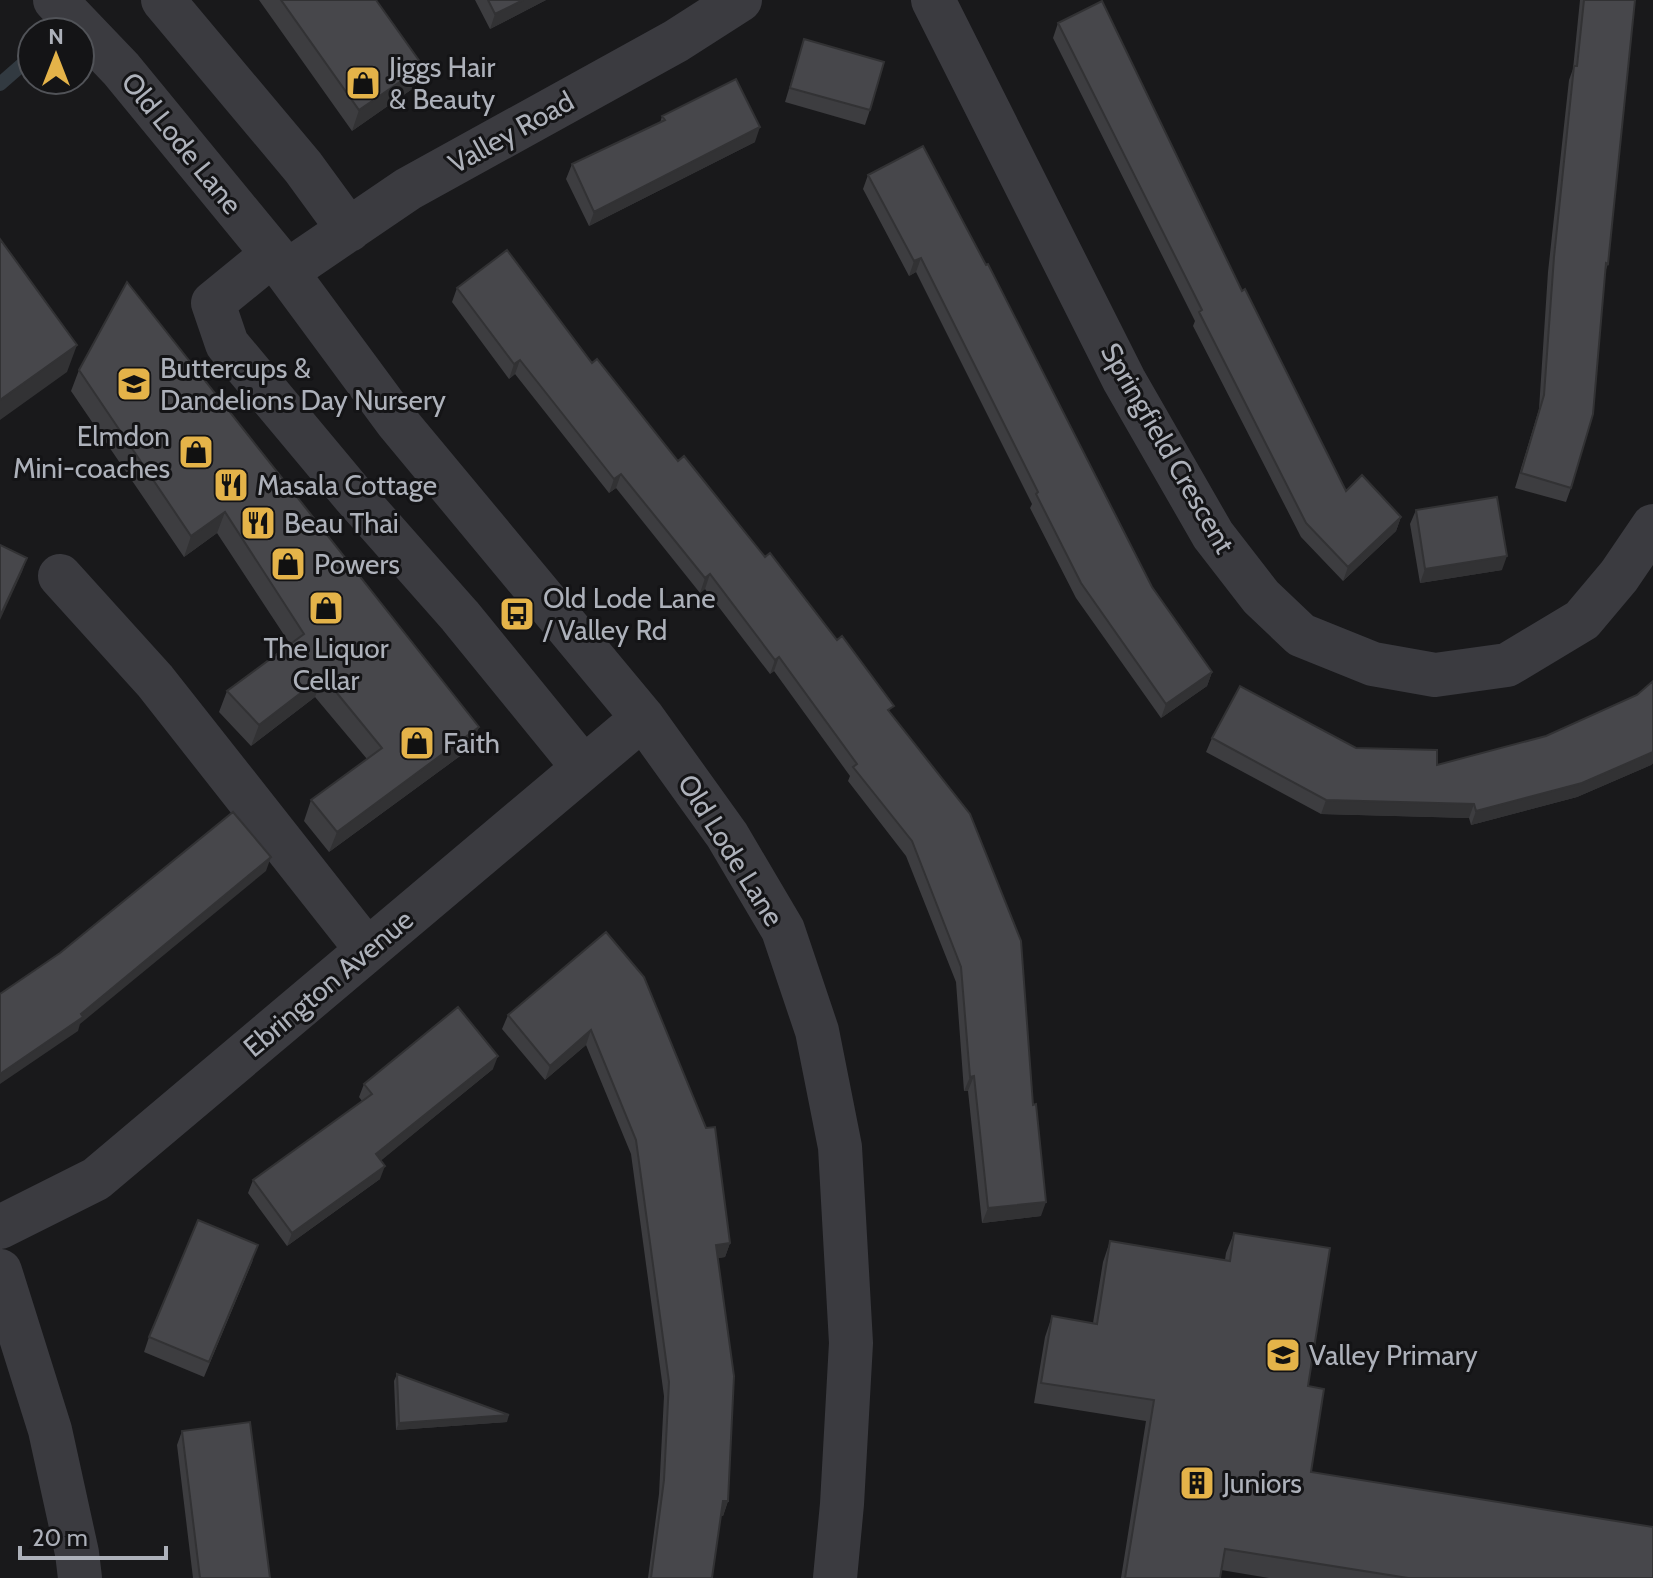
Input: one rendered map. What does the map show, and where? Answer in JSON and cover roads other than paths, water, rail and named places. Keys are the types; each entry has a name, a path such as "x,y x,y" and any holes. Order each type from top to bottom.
{"street":[{"name":"Old Lode Lane","path":"55,0 121,69 279,263 397,422 643,718 727,835 783,930 817,1031 840,1147 851,1343 835,1578"},
{"path":"163,0 303,167 349,230"},
{"name":"Valley Road","path":"279,263 349,230 408,189 676,41 740,0"},
{"name":"Springfield Crescent","path":"933,0 1124,380 1213,535 1261,597 1301,635 1373,664 1435,675 1507,665 1582,620 1619,576 1653,526"},
{"path":"279,263 213,303 227,344 353,495 460,616 583,767"},
{"path":"60,576 155,681 367,950"},
{"name":"Ebrington Avenue","path":"0,1227 96,1179 643,718"},
{"path":"0,1271 50,1430 80,1578"}],"waterway":[{"path":"0,84 16,70"}],"place":[{"name":"Jiggs Hair & Beauty","path":"363,83"},
{"name":"Buttercups & Dandelions Day Nursery","path":"134,384"},
{"name":"Elmdon Mini-coaches","path":"196,452"},
{"name":"Masala Cottage","path":"231,485"},
{"name":"Beau Thai","path":"258,523"},
{"name":"Powers","path":"288,564"},
{"name":"The Liquor Cellar","path":"326,608"},
{"name":"Old Lode Lane / Valley Rd","path":"517,614"},
{"name":"Faith","path":"417,743"},
{"name":"Valley Primary","path":"1283,1355"},
{"name":"Juniors","path":"1197,1483"}]}
